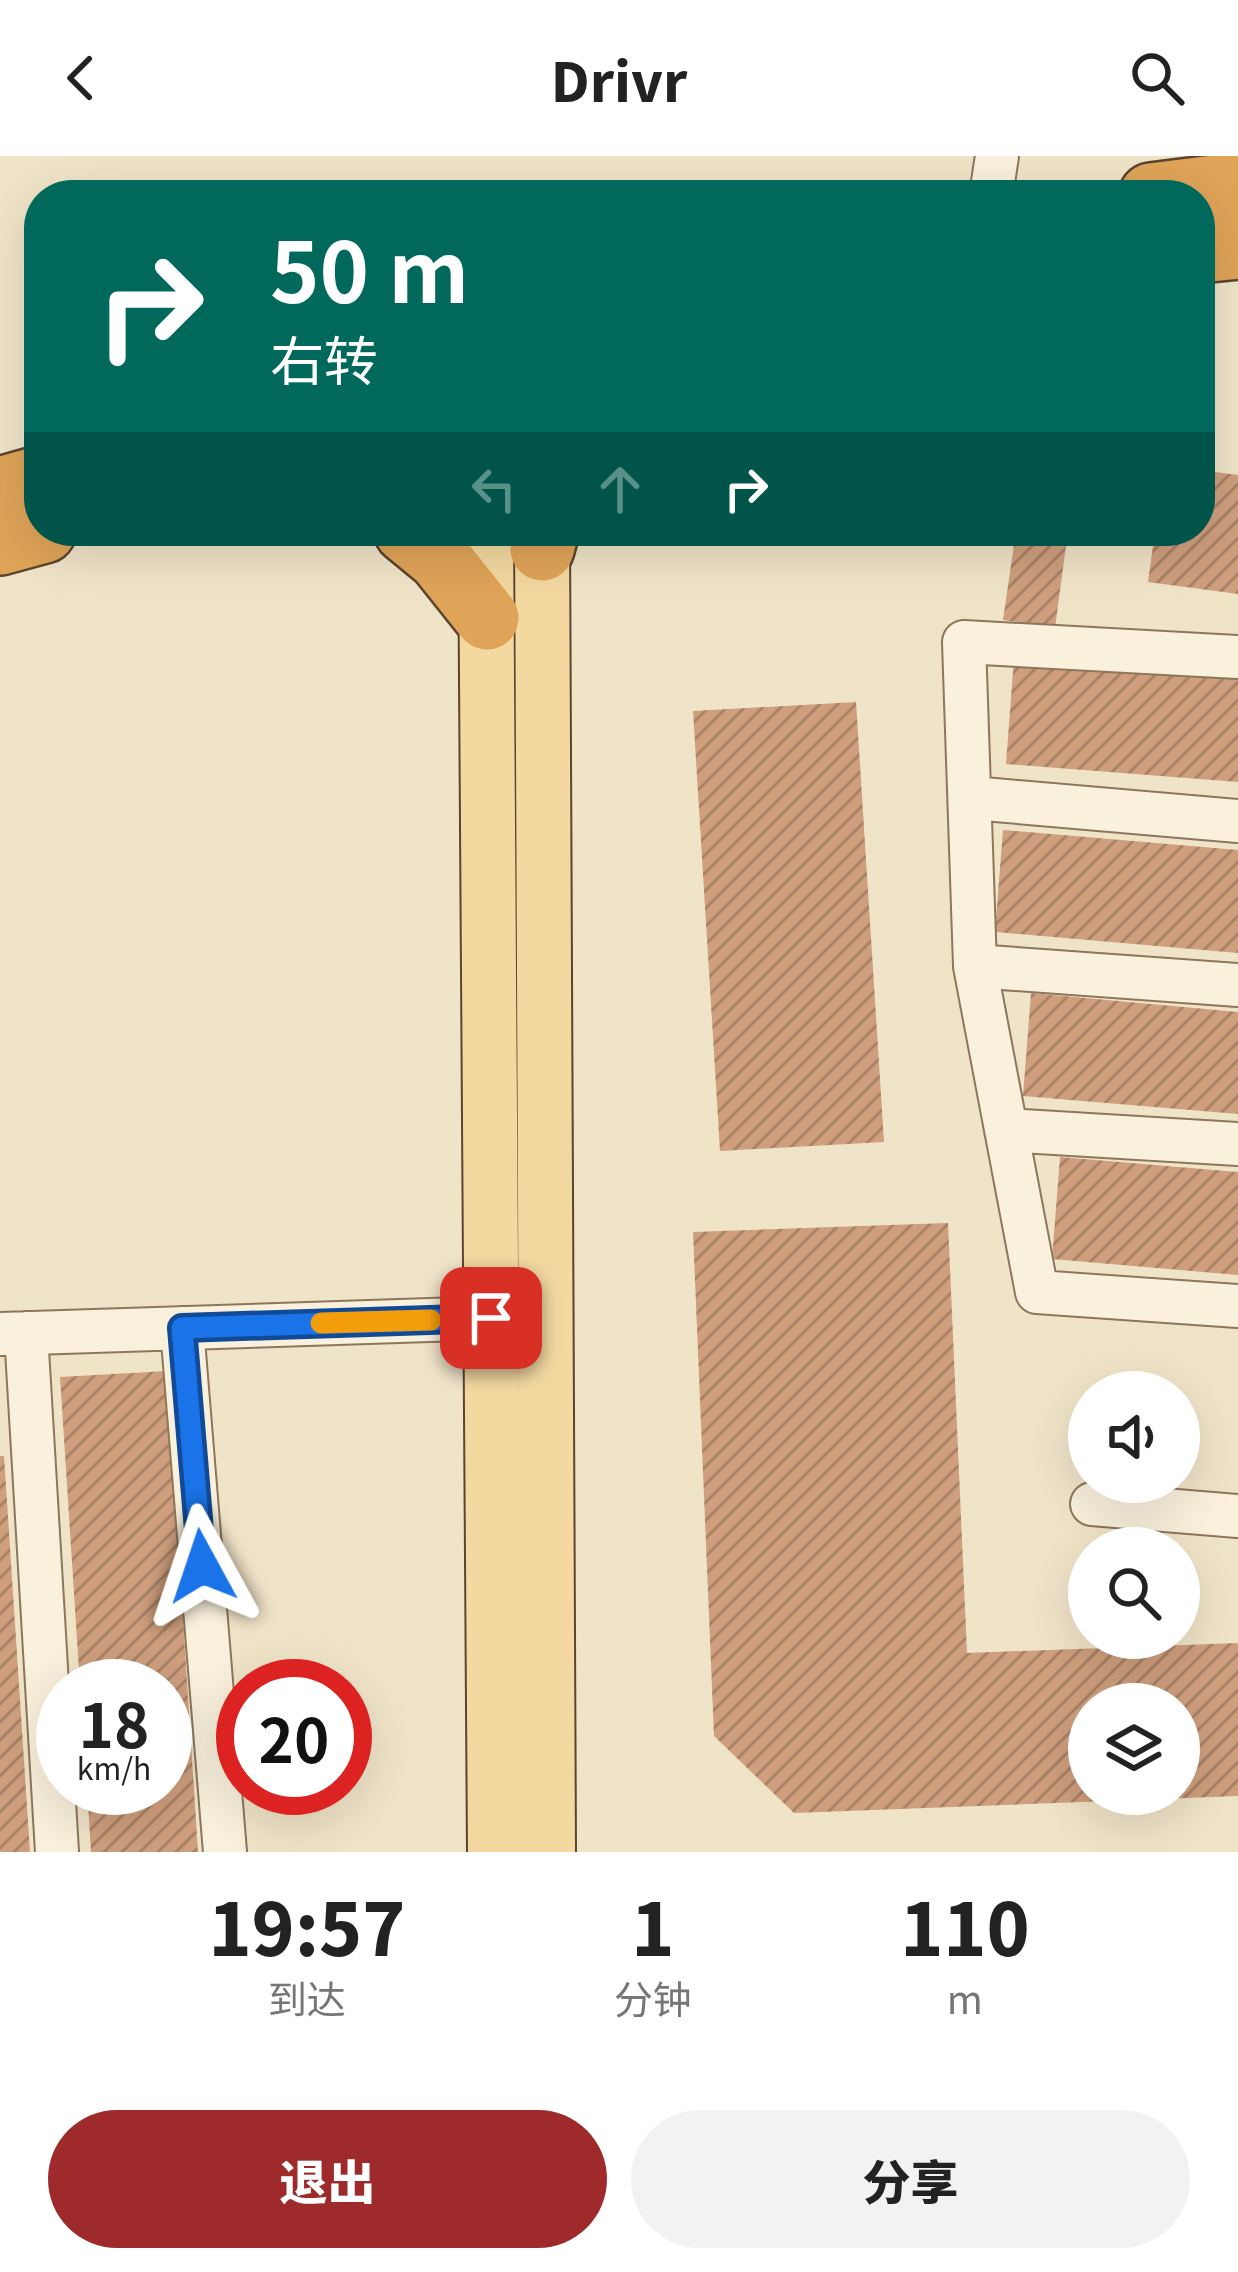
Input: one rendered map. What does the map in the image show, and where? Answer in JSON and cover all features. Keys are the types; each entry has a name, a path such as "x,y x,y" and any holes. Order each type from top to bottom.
{"highway":[{"path":"422,546 452,573 487,618"}],"main road":[{"path":"495,1852 487,618 523,546"},
{"path":"529,546 548,1852"}],"street":[{"path":"1238,657 964,642 975,966 1037,1292 1238,1306"},
{"path":"972,798 1238,821"},
{"path":"975,966 1238,985"},
{"path":"1006,1130 1238,1144"},
{"path":"57,1852 13,1334 491,1318"},
{"path":"182,1328 225,1852"},
{"path":"1092,1504 1238,1516"}],"building":[{"path":"1215,472 1238,475 1238,594 1148,582 1153,546 1215,546"},
{"path":"1014,546 1066,546 1055,628 1003,620"},
{"path":"1014,658 1238,676 1238,782 1006,764"},
{"path":"856,702 884,1142 720,1151 693,711"},
{"path":"1003,830 1238,850 1238,953 995,932"},
{"path":"1031,993 1238,1012 1238,1114 1023,1096"},
{"path":"1060,1157 1238,1172 1238,1275 1052,1259"},
{"path":"948,1223 967,1653 1068,1649 1068,1659 1200,1659 1200,1644 1238,1643 1238,1796 1200,1797 1200,1683 1068,1683 1068,1803 794,1813 714,1736 693,1232"},
{"path":"167,1371 186,1659 78,1659 60,1377"},
{"path":"0,1456 4,1456 30,1852 0,1852"},
{"path":"192,1759 198,1852 91,1852 89,1815 192,1815"}],"slow traffic":[{"path":"321,1323 431,1320"}],"route":[{"path":"202,1566 182,1328 491,1318"}]}
